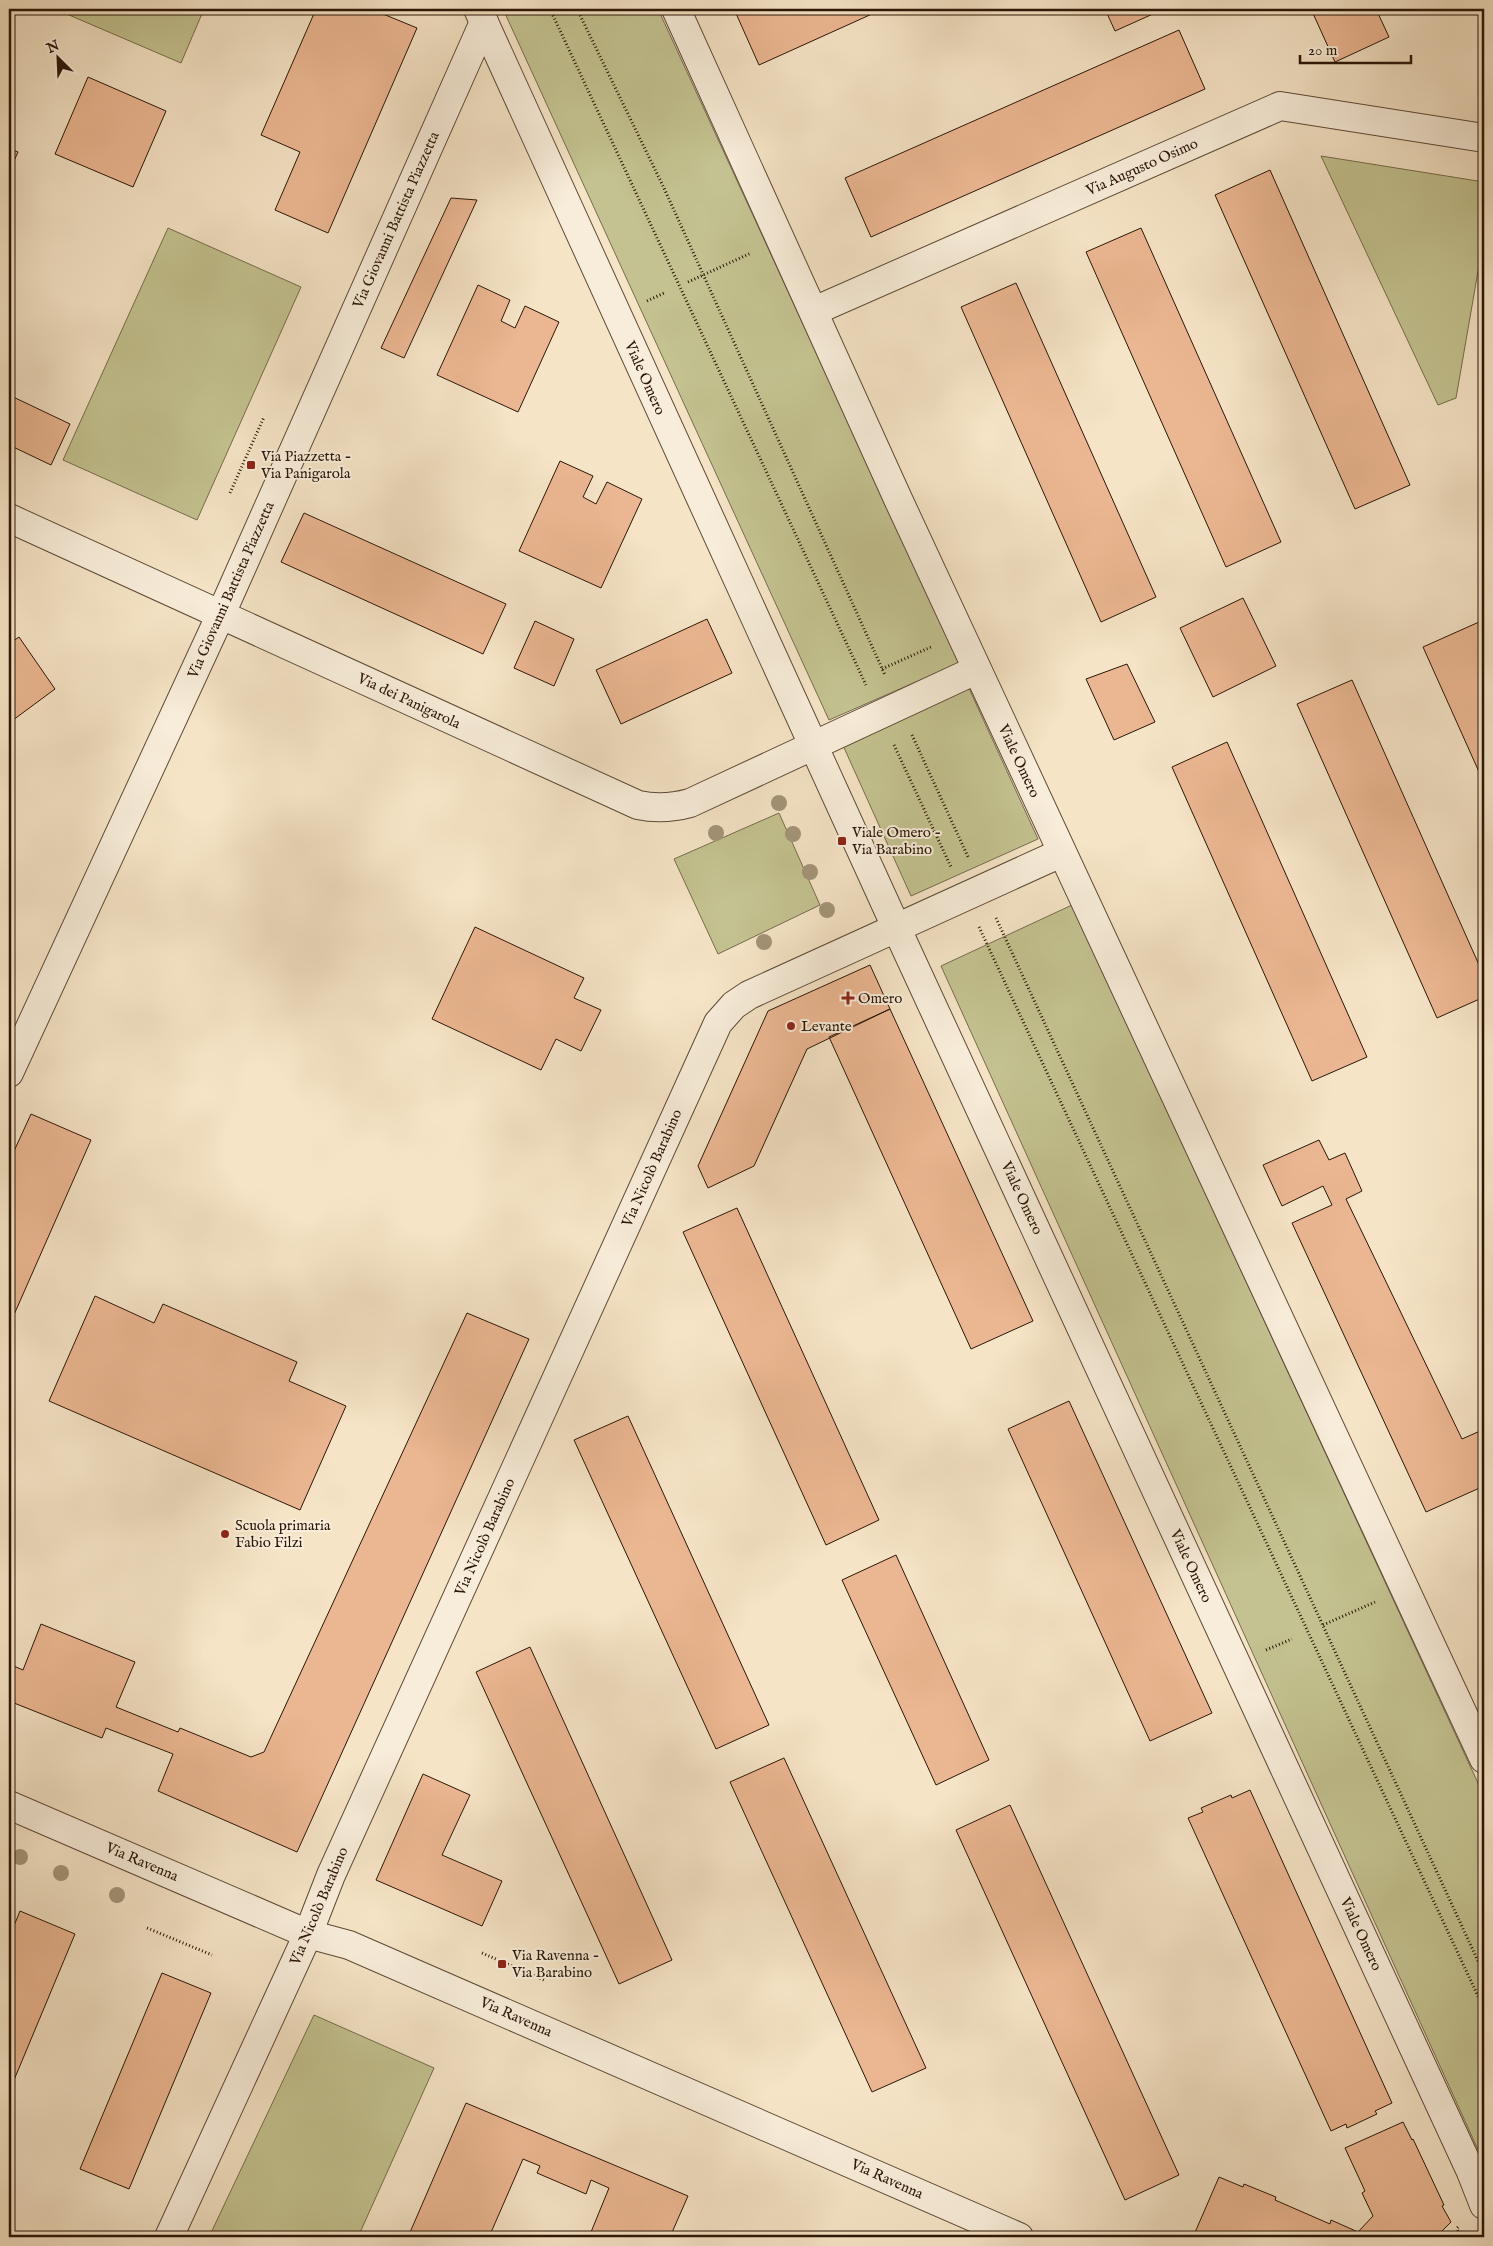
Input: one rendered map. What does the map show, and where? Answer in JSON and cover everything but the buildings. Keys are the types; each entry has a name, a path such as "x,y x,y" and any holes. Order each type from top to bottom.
{"street":[{"name":"Viale Omero","path":"676,9 976,670 1484,1759"},
{"name":"Viale Omero","path":"481,15 813,746 1450,2127 1484,2205"},
{"name":"Via Giovanni Battista Piazzetta","path":"9,1073 221,614 481,15"},
{"name":"Via Augusto Osimo","path":"814,311 1280,106 1484,138"},
{"name":"Via dei Panigarola","path":"9,518 638,805 658,809 675,807 690,802 813,746"},
{"path":"813,746 976,670"},
{"path":"896,927 1061,853"},
{"name":"Via Nicolò Barabino","path":"169,2237 308,1934 335,1866 718,1023 734,1005 750,995 896,927"},
{"name":"Via Ravenna","path":"9,1805 308,1934 350,1945 1019,2237"}],"path":[{"path":"550,9 866,686"},
{"path":"577,9 663,186 886,678"},
{"path":"688,282 752,252"},
{"path":"642,303 664,293"},
{"path":"230,494 264,417"},
{"path":"882,669 936,644"},
{"path":"908,727 972,866"},
{"path":"892,742 953,872"},
{"path":"996,917 1484,1974"},
{"path":"976,920 1484,2009"},
{"path":"1323,1625 1378,1601"},
{"path":"1261,1652 1292,1639"},
{"path":"146,1928 212,1955"},
{"path":"482,1953 544,1980"},
{"path":"1457,2228 1460,2237"},
{"path":"1133,2233 1144,2237"}],"shaded area":[{"path":"55,9 204,9 181,63"},
{"path":"503,9 658,9 959,663 829,720"},
{"path":"1321,156 1484,182 1484,237 1456,398 1438,405"},
{"path":"168,228 301,287 197,520 63,460"},
{"path":"967,684 1038,839 911,896 841,741"},
{"path":"779,813 820,905 718,954 674,859"},
{"path":"1072,905 1484,1796 1484,2163 941,966"},
{"path":"314,2015 434,2068 358,2237 209,2237"}],"place":[{"name":"Via Piazzetta - Via Panigarola","path":"251,465"},
{"name":"Viale Omero - Via Barabino","path":"842,841"},
{"name":"Omero","path":"848,998"},
{"name":"Levante","path":"791,1026"},
{"name":"Scuola primaria Fabio Filzi","path":"225,1534"},
{"name":"Via Ravenna - Via Barabino","path":"502,1964"}]}
